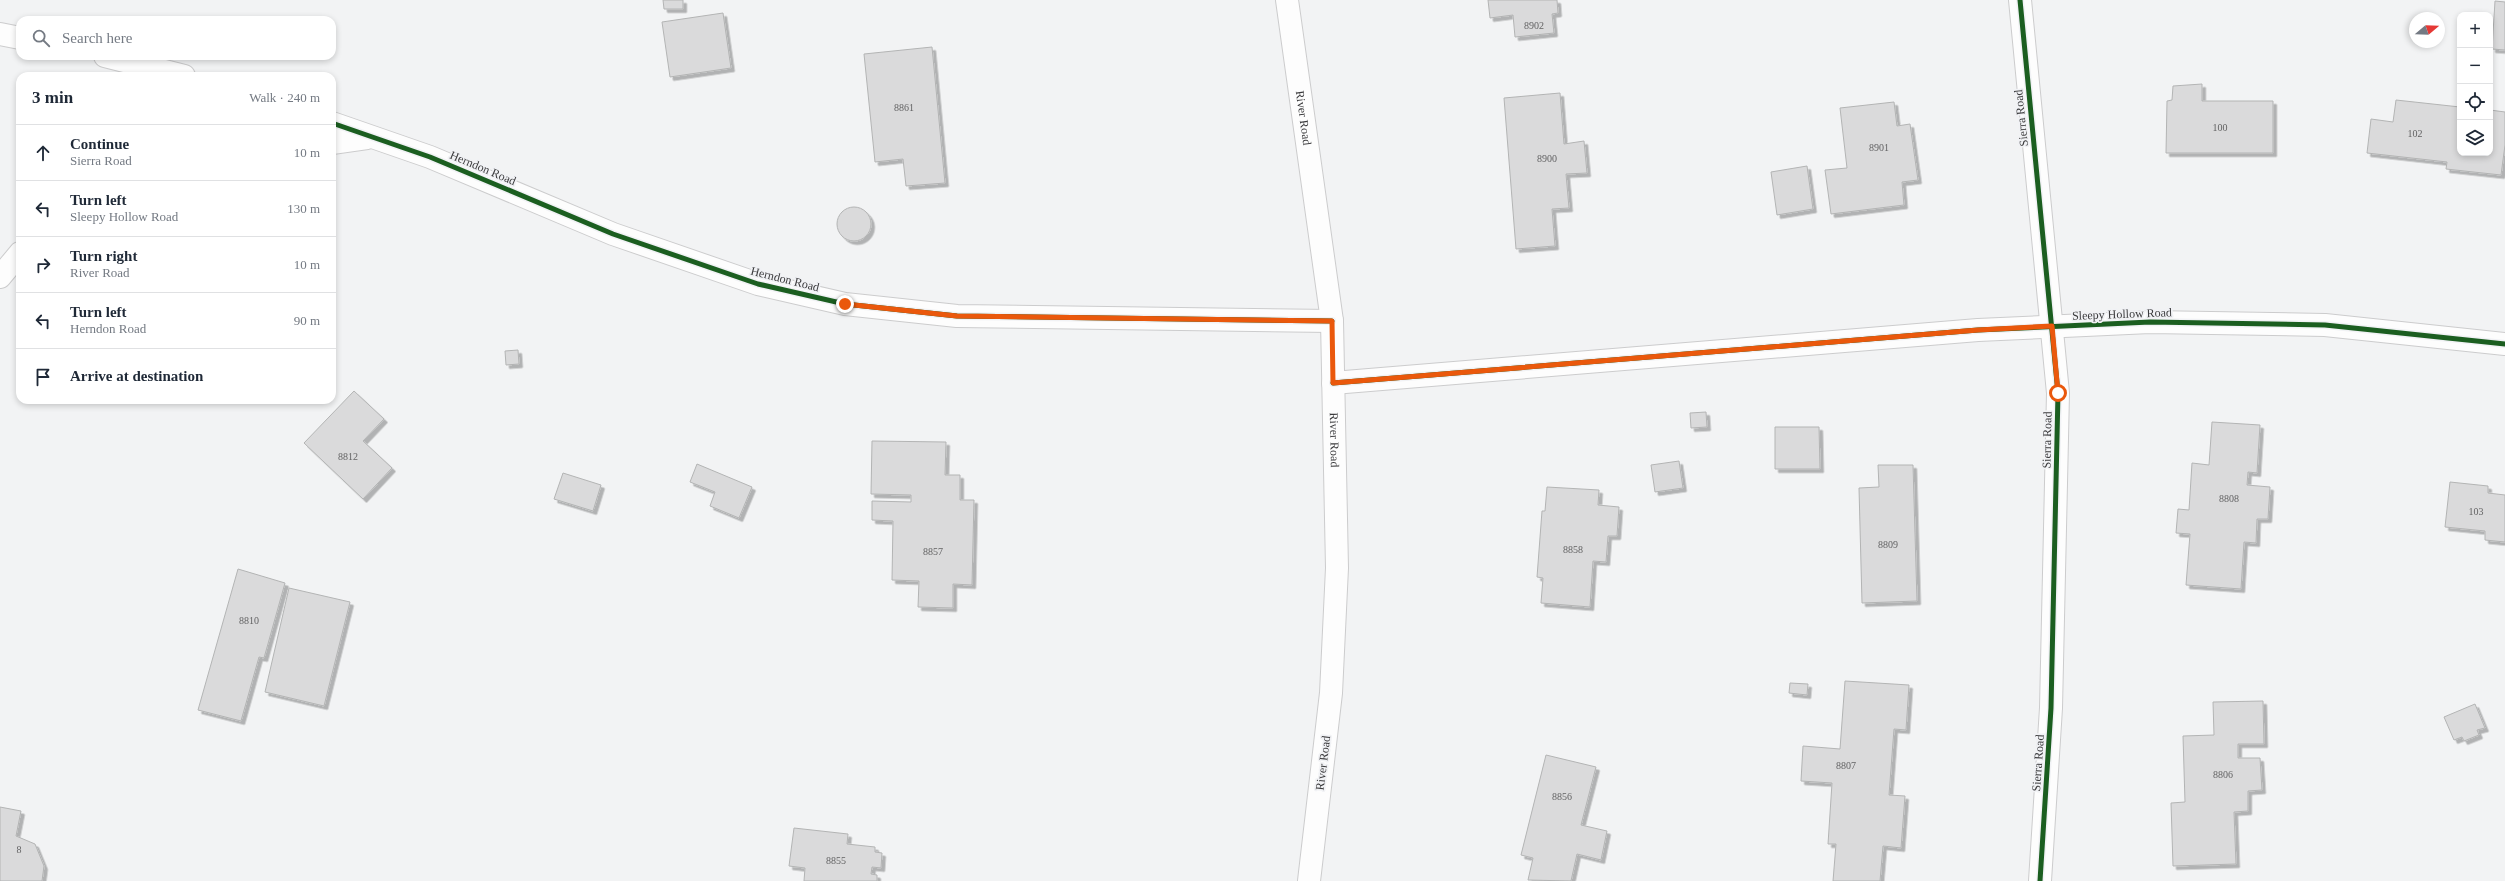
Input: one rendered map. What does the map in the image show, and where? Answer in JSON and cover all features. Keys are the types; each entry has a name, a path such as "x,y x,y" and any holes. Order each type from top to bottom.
{"street":[{"name":"River Road","path":"1287,0 1332,321 1337,568 1332,693 1309,881"},
{"name":"Sierra Road","path":"2020,0 2058,393 2051,708 2040,881"},
{"path":"0,34 16,37"},
{"path":"121,60 168,72"},
{"name":"Herndon Road","path":"336,125 430,157 613,234 758,284 845,304 957,316 1332,321"},
{"path":"336,142 370,138"},
{"path":"0,277 16,258"},
{"name":"Sleepy Hollow Road","path":"1333,383 1978,330 2150,322 2325,325 2505,344"}],"building":[{"path":"663,0 683,0 683,9 664,9"},
{"path":"1488,0 1557,0 1558,13 1552,14 1554,33 1515,37 1513,15 1490,18"},
{"path":"2495,1 2505,2 2505,50 2493,49"},
{"path":"723,13 731,68 670,77 662,22"},
{"path":"932,47 945,183 906,186 903,159 875,162 864,54"},
{"path":"2202,84 2202,101 2273,101 2273,153 2166,153 2167,101 2172,100 2173,86"},
{"path":"1560,93 1564,144 1584,141 1587,173 1566,174 1569,208 1552,209 1555,246 1516,249 1504,98"},
{"path":"2396,100 2457,107 2457,156 2493,156 2493,110 2505,112 2505,145 2501,175 2446,169 2447,162 2367,153 2371,119 2393,122"},
{"path":"1894,102 1897,126 1910,124 1918,180 1902,182 1904,205 1831,214 1825,170 1847,168 1840,108"},
{"path":"1807,166 1813,209 1777,215 1771,172"},
{"path":"854,207 866,212 871,224 866,236 854,241 842,236 837,224 842,212"},
{"path":"518,350 519,364 506,365 505,351"},
{"path":"354,391 384,419 363,441 392,468 363,499 304,443"},
{"path":"1706,412 1707,427 1691,428 1690,413"},
{"path":"2212,422 2260,425 2257,473 2248,472 2247,485 2270,487 2268,519 2257,519 2256,543 2244,542 2241,589 2186,585 2190,534 2176,533 2178,509 2189,510 2192,463 2209,465"},
{"path":"1775,427 1819,427 1820,469 1775,469"},
{"path":"872,441 946,442 945,475 960,475 960,500 974,500 972,585 953,584 953,608 918,607 919,581 892,580 893,521 872,520 872,501 911,502 911,495 871,494"},
{"path":"1679,461 1683,488 1655,492 1651,465"},
{"path":"697,464 752,487 739,518 710,506 715,492 690,482"},
{"path":"1878,465 1913,465 1917,601 1862,603 1859,488 1879,487"},
{"path":"563,473 601,485 593,511 554,499"},
{"path":"2450,482 2488,486 2488,493 2505,495 2505,542 2485,540 2485,531 2445,527"},
{"path":"1547,487 1599,490 1598,505 1619,507 1617,536 1608,536 1606,562 1593,561 1590,607 1541,603 1543,578 1537,577 1542,511 1545,511"},
{"path":"238,569 285,583 264,658 259,657 241,721 198,710"},
{"path":"289,588 350,602 324,706 265,692"},
{"path":"1845,681 1909,685 1906,730 1894,729 1889,795 1905,796 1901,848 1883,846 1880,881 1833,881 1836,844 1828,844 1832,783 1801,781 1803,746 1840,749"},
{"path":"1790,683 1808,684 1807,695 1789,693"},
{"path":"2263,701 2264,744 2238,744 2238,758 2260,758 2262,790 2248,791 2248,811 2234,812 2236,864 2173,866 2171,803 2185,802 2183,736 2214,735 2213,702"},
{"path":"2475,704 2485,728 2477,730 2479,735 2464,741 2462,737 2454,740 2444,717"},
{"path":"1546,755 1596,767 1581,825 1607,831 1601,860 1577,854 1571,881 1528,880 1533,858 1521,855"},
{"path":"0,807 21,811 16,836 35,844 44,866 42,881 0,881"},
{"path":"794,828 848,834 847,844 875,847 875,852 882,853 881,868 872,867 871,874 877,875 877,881 804,881 805,868 789,866"}],"cycle path":[{"path":"2020,0 2058,393 2051,708 2040,881"},
{"path":"336,124 430,157 613,234 758,284 845,304 957,316 1332,321"},
{"path":"1333,383 1978,330 2150,322 2325,325 2505,344"}],"route":[{"path":"845,304 957,316 1064,319 1218,318 1332,321 1333,383 1434,373 1518,368 1978,330 2052,326 2058,393"}]}
